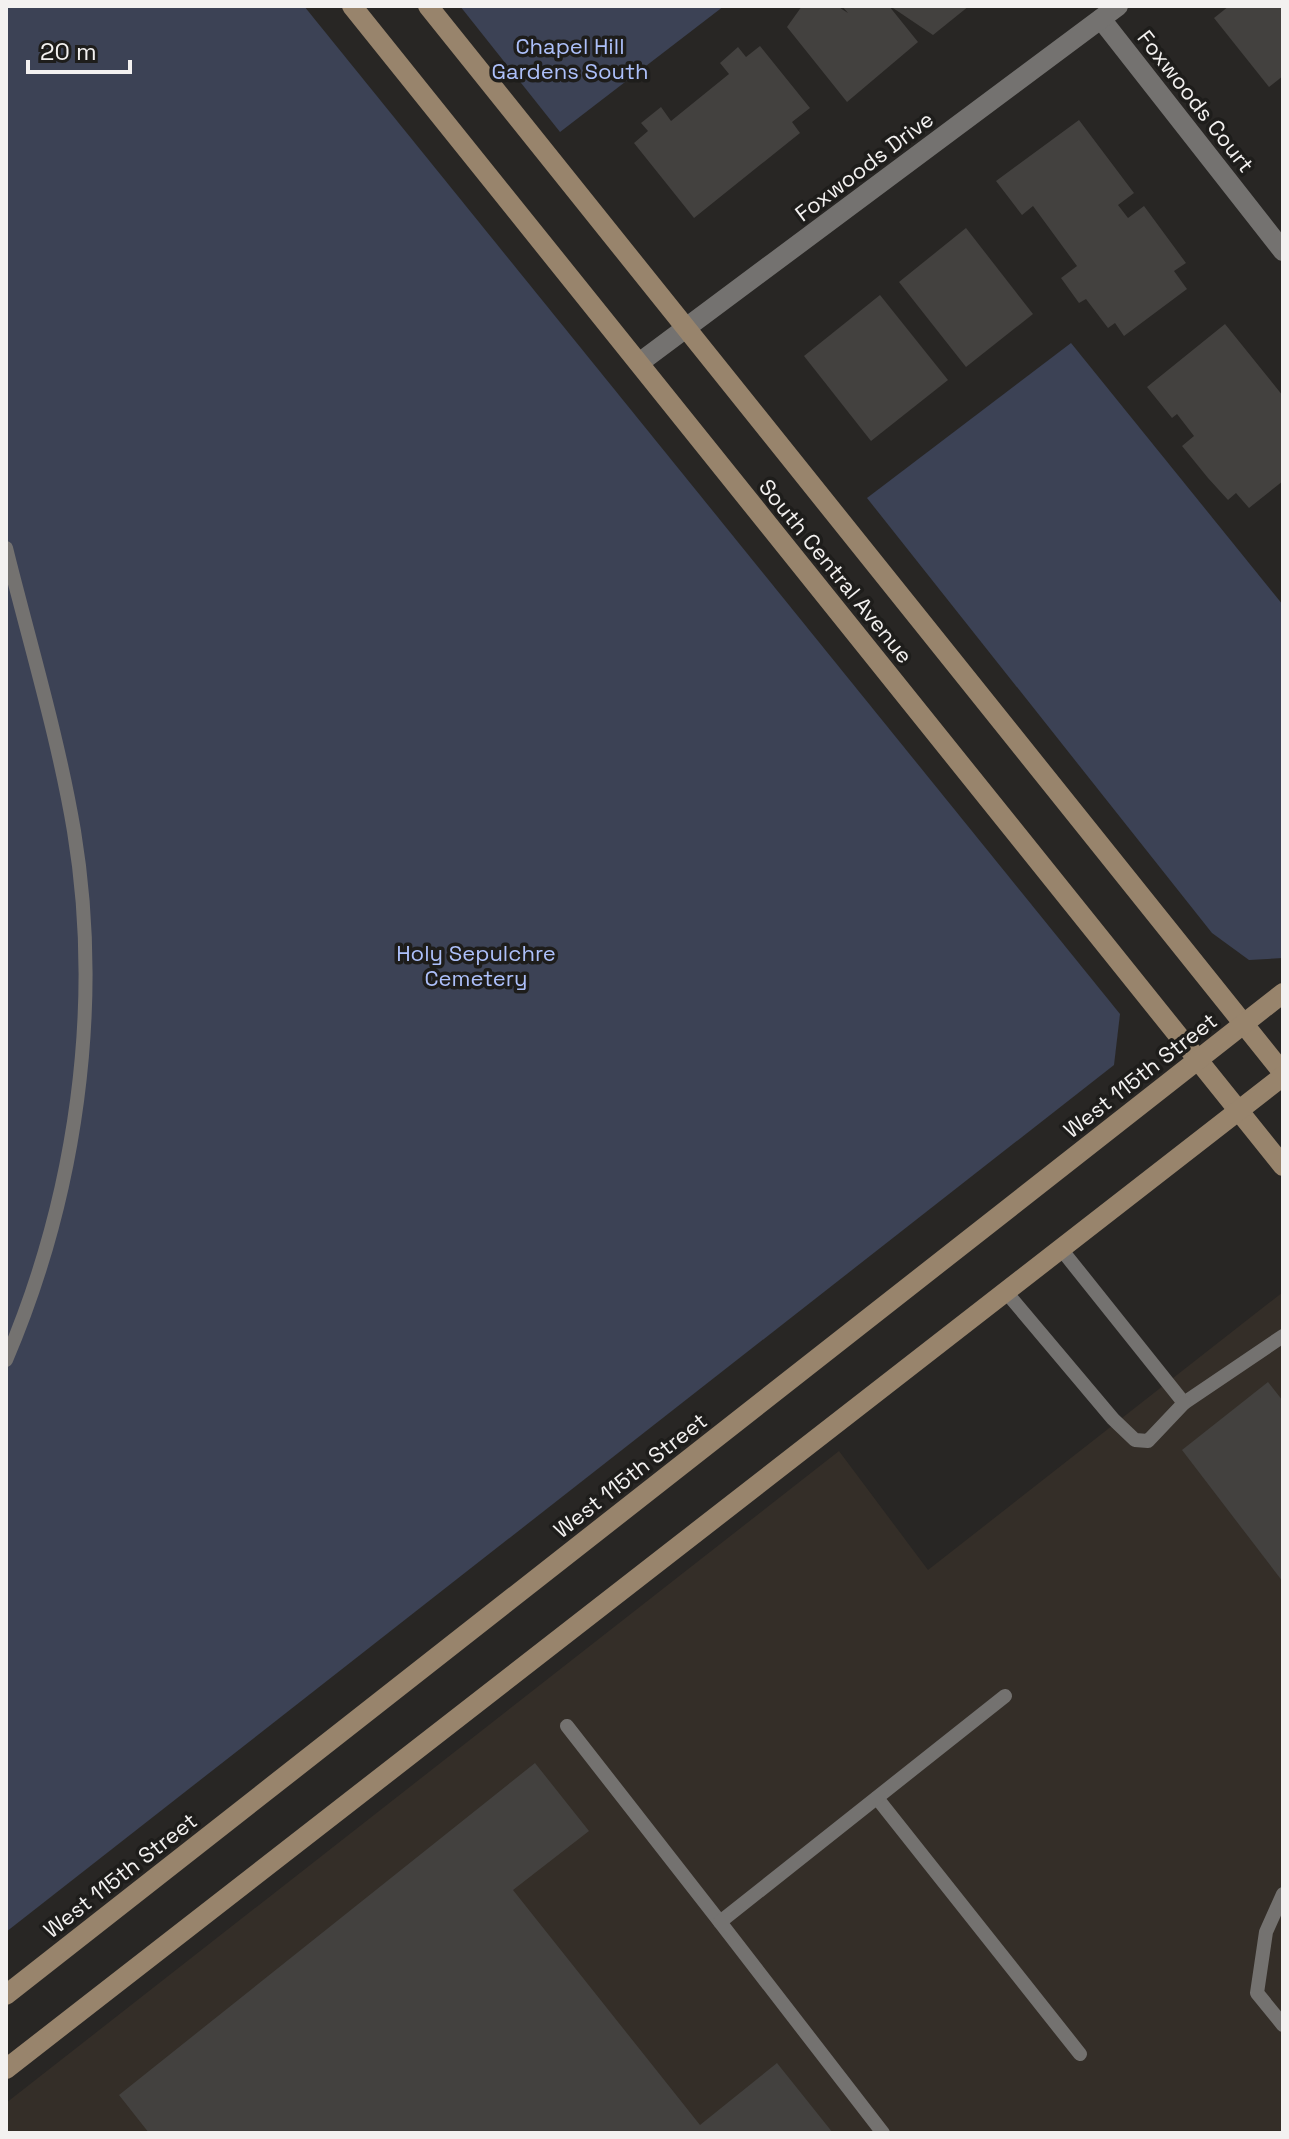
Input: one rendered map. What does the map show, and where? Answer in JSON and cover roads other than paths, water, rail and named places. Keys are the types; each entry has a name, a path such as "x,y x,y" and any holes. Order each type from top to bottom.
{"street":[{"name":"South Central Avenue","path":"352,6 1283,1166"},
{"name":"South Central Avenue","path":"428,6 1283,1074"},
{"name":"Foxwoods Drive","path":"639,363 1109,12"},
{"name":"Foxwoods Court","path":"1109,12 1283,251"},
{"name":"West 115th Street","path":"6,1995 1283,993"},
{"path":"6,2069 1283,1074"}],"lane":[{"path":"6,548 74,831 86,960 75,1106 62,1185 46,1252 6,1360"},
{"path":"1061,1249 1184,1403"},
{"path":"1006,1292 1113,1419 1135,1440 1148,1441 1184,1403 1283,1336"},
{"path":"720,1922 1005,1696"},
{"path":"567,1726 883,2133"},
{"path":"877,1798 1080,2054"},
{"path":"1283,1894 1266,1932 1257,1993 1283,2025"}],"park label":[{"name":"Chapel Hill Gardens South","path":"570,58"},
{"name":"Holy Sepulchre Cemetery","path":"476,966"}]}
